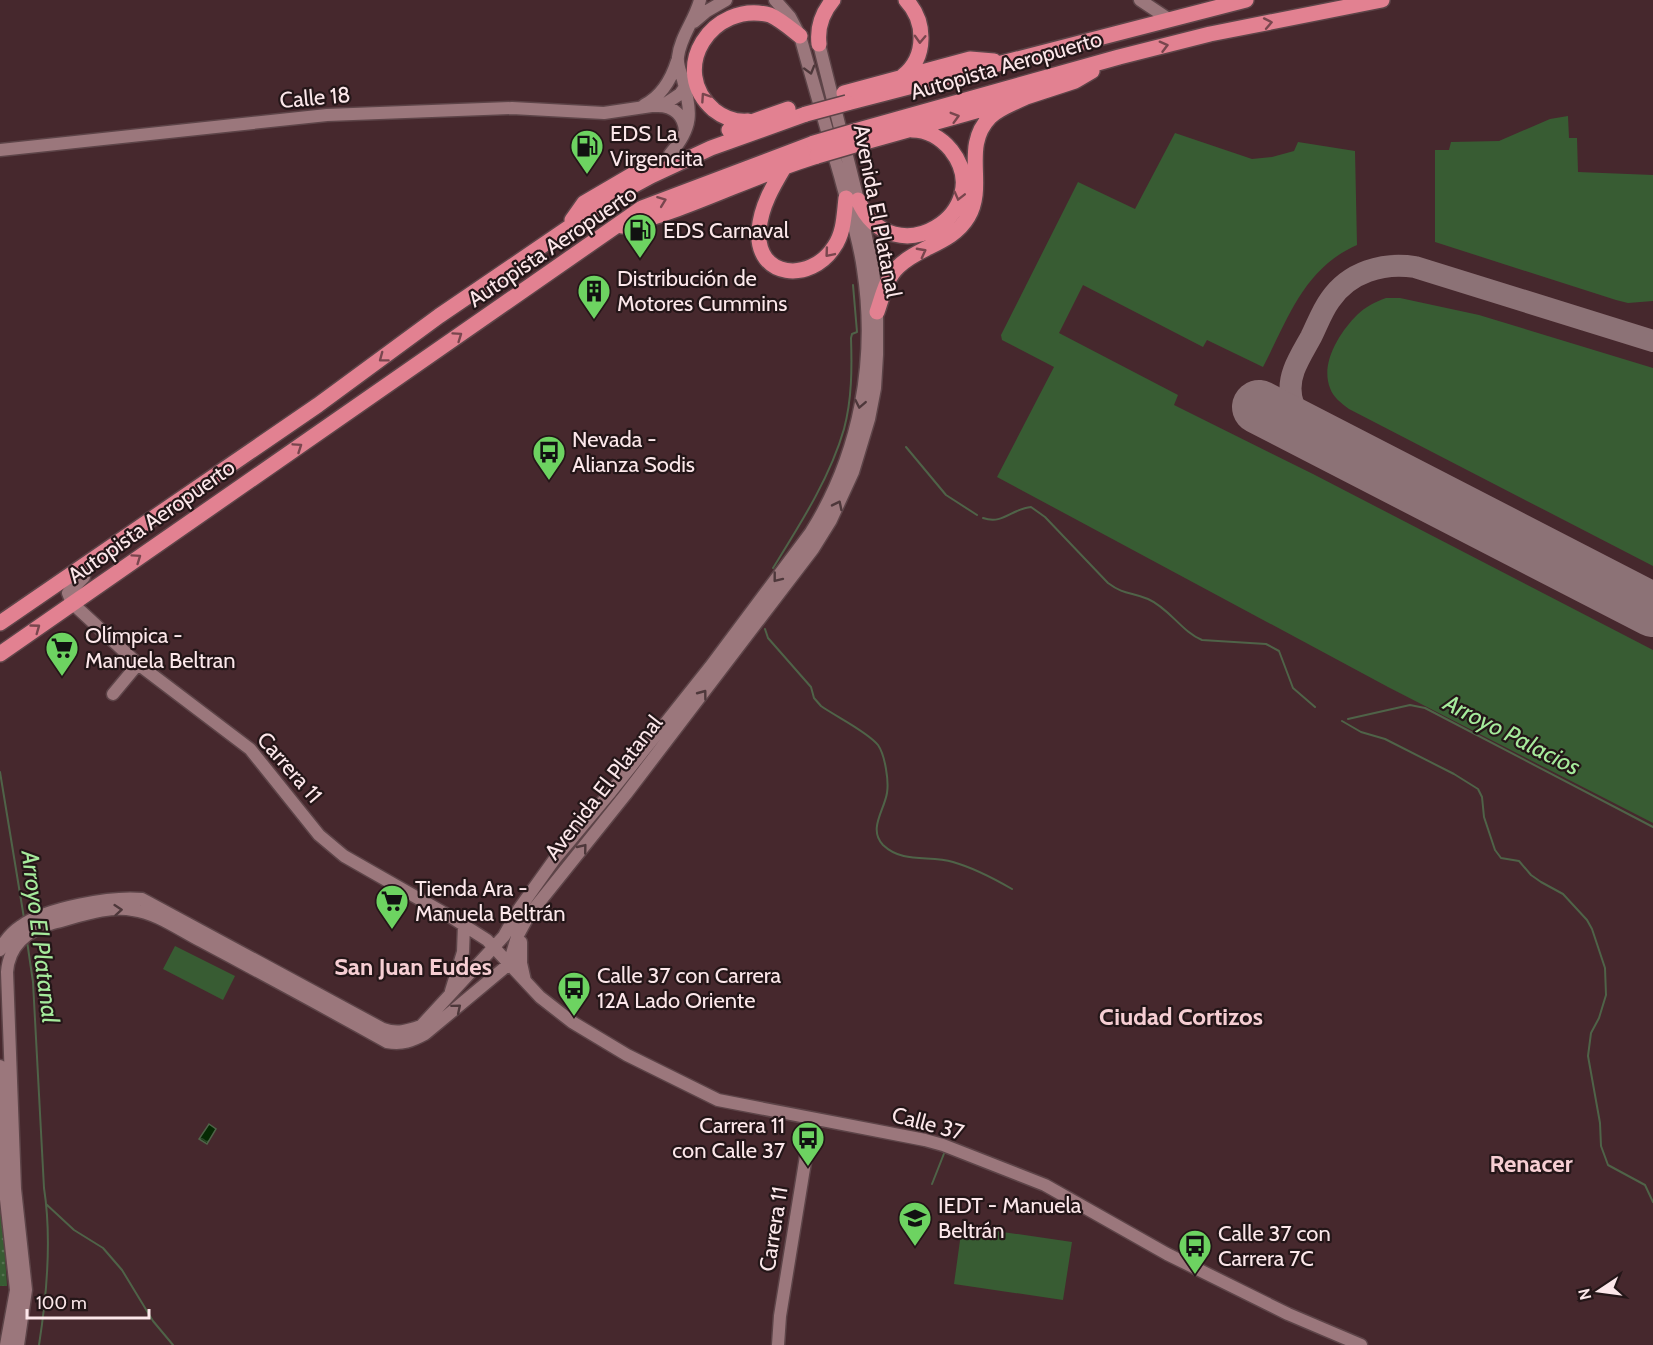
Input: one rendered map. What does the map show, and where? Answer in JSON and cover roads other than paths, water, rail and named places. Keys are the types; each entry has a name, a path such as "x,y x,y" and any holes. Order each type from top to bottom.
{"highway":[{"path":"819,44 820,22 833,0"},
{"path":"903,76 917,59 921,37 917,16 906,0"},
{"name":"Autopista Aeropuerto","path":"0,623 318,405 439,316 567,227 618,194 675,164 805,109 1170,21 1246,0"},
{"name":"Autopista Aeropuerto","path":"0,654 642,208 815,150 1119,57 1210,34 1382,0"},
{"path":"800,36 768,15 744,12 721,20 708,30 699,44 694,68 697,85 704,99 716,111 738,122 805,109"},
{"path":"856,138 906,131 1026,97 1075,81 1119,57"},
{"path":"846,98 903,76 970,59 1003,62"},
{"path":"877,312 891,275 897,268 906,260 950,238 962,227 970,214 974,199 976,182 974,159 980,129 992,116 1026,97"},
{"path":"567,227 584,203 619,181 670,154 754,120"},
{"path":"785,166 767,199 759,230 762,252 768,260 776,267 796,272 814,266 834,247 852,199 878,226 900,236 924,234 939,227 951,216 959,202 962,186 960,169 954,154 943,142 929,133 913,129 906,131"},
{"path":"611,229 647,220 785,166 815,150"}],"main road":[{"path":"670,154 685,134 690,110 678,60 680,47 700,0"},
{"path":"689,27 707,11 726,0"},
{"name":"Avenida El Platanal","path":"18,1345 26,1290 14,1166 6,950 10,936 22,925 112,899 142,899 383,1029 402,1032 421,1026 504,936 519,909 554,860 818,542 846,489 863,439 873,399 877,364 877,312 873,269 800,36 790,17 775,0"},
{"path":"1140,0 1170,21"},
{"name":"Avenida El Platanal","path":"6,950 39,921 118,909 142,911 247,965 387,1042 397,1044 413,1041 425,1034 509,964 521,927 626,794 711,671 725,645 811,532 825,508 849,451 866,371 868,314 852,199 819,44"},
{"name":"Calle 18","path":"634,110 647,104 667,85 678,60"},
{"name":"Calle 18","path":"0,150 327,115 512,108 604,113 657,106 673,100 685,87"},
{"path":"657,106 668,107 678,112 684,122 685,134"},
{"path":"72,603 68,597 69,591 84,577 82,567"},
{"name":"Carrera 11","path":"72,603 138,664 250,749 319,835 332,847 464,925 494,947"},
{"path":"113,694 138,664"},
{"path":"448,999 463,952 464,925"},
{"path":"521,927 520,954 525,982"},
{"name":"Calle 37","path":"494,947 540,997 572,1022 627,1055 718,1100 925,1140 1045,1185 1167,1254 1288,1314 1360,1345"},
{"path":"0,1066 6,1190 16,1290 6,1345"},
{"name":"Carrera 11","path":"778,1345 782,1305 812,1119"}],"water":[{"path":"209,1124 216,1129 207,1144 199,1139"}],"waterway":[{"path":"773,568 822,483 844,429 851,384 851,338 852,334 857,332 853,285"},
{"name":"Arroyo Palacios","path":"906,447 946,495 977,515"},
{"name":"Arroyo Palacios","path":"983,518 996,520 1031,507 1045,517 1108,583 1119,590 1156,603 1195,636 1202,640 1266,644 1279,651 1293,688 1315,707"},
{"path":"765,629 768,638 811,687 814,698 821,706 867,735 878,745 884,761 887,782 887,793 877,826 877,833 883,845 899,855 961,864 1012,889"},
{"name":"Arroyo Palacios","path":"1348,719 1410,705 1425,708 1653,827"},
{"path":"1342,721 1361,732 1385,739 1454,774 1478,789 1482,797 1484,817 1495,850 1501,858 1519,861 1531,875 1563,894 1587,920 1605,968 1606,995 1599,1018 1591,1033 1588,1056 1600,1123 1601,1146 1608,1165 1645,1185 1653,1202"},
{"name":"Arroyo El Platanal","path":"0,772 24,918"},
{"name":"Arroyo El Platanal","path":"27,941 33,982 48,1227 46,1286 39,1345"},
{"path":"932,1184 945,1151"},
{"name":"Arroyo El Platanal","path":"46,1204 74,1230 103,1248 122,1270 153,1321 173,1345"}],"place":[{"name":"EDS La Virgencita","path":"587,175"},
{"name":"EDS Carnaval","path":"640,259"},
{"name":"Distribución de Motores Cummins","path":"594,320"},
{"name":"Nevada - Alianza Sodis","path":"549,481"},
{"name":"Olímpica - Manuela Beltran","path":"62,677"},
{"name":"Tienda Ara - Manuela Beltrán","path":"392,930"},
{"name":"Calle 37 con Carrera 12A Lado Oriente","path":"574,1017"},
{"name":"Carrera 11 con Calle 37","path":"808,1167"},
{"name":"IEDT - Manuela Beltrán","path":"915,1247"},
{"name":"Calle 37 con Carrera 7C","path":"1195,1275"}],"district":[{"name":"San Juan Eudes","path":"413,967"},
{"name":"Ciudad Cortizos","path":"1181,1017"},
{"name":"Renacer","path":"1531,1164"}]}
